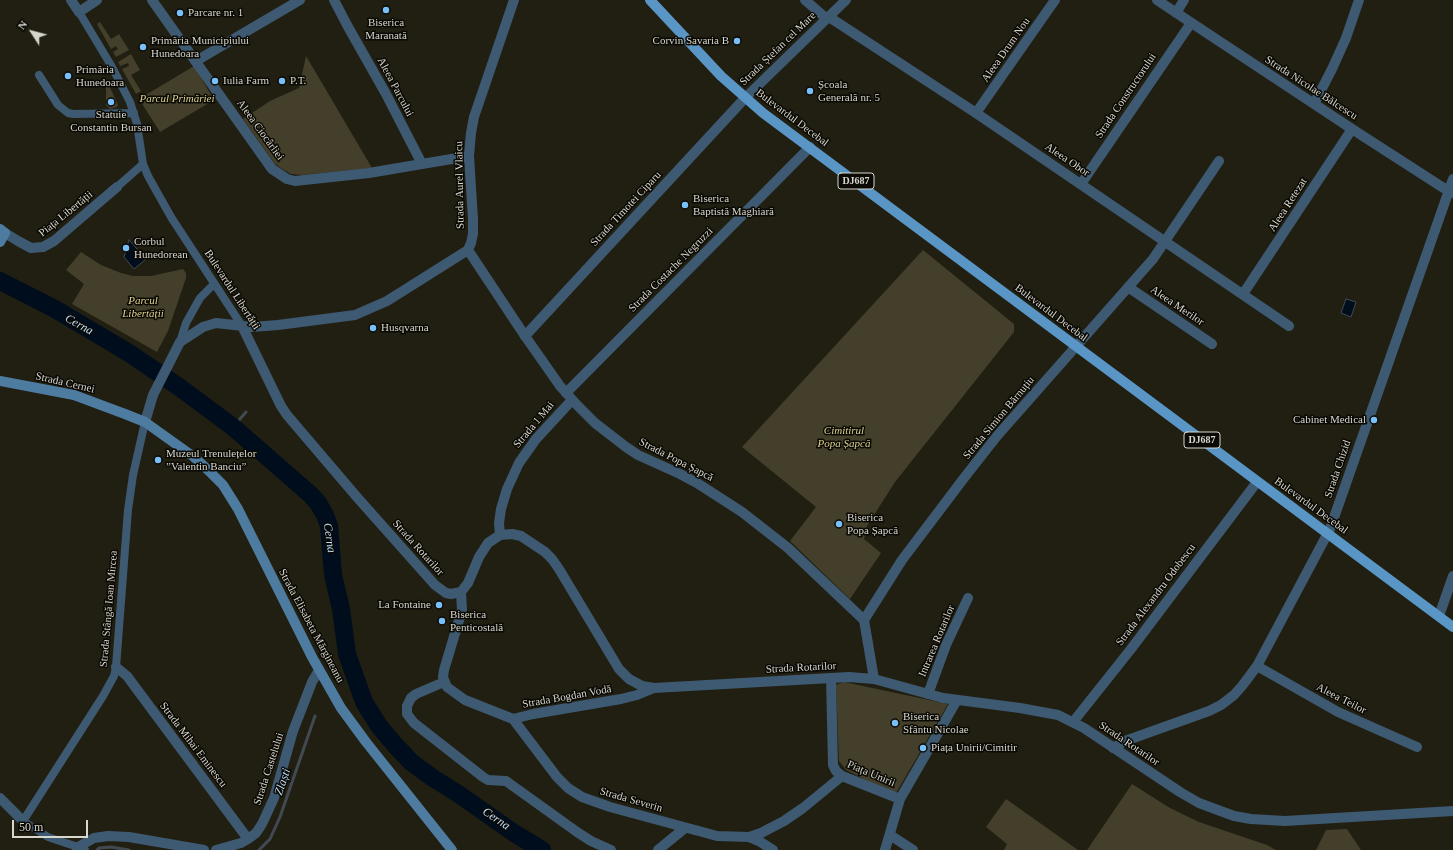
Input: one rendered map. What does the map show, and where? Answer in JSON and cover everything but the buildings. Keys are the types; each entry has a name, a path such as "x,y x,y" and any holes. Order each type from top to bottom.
{"main road":[{"name":"Bulevardul Decebal","path":"650,0 695,49 744,98 1257,482 1453,626"},
{"name":"Strada Cernei","path":"0,381 74,395 104,405 145,422"},
{"name":"Strada Elisabeta Mărgineanu","path":"145,422 194,456 223,485 319,670 341,708 366,742 452,850"}],"street":[{"name":"Bulevardul Libertății","path":"71,0 112,67 134,113 143,164 162,203 242,326 281,406 298,429"},
{"path":"79,12 97,0"},
{"name":"Aleea Ciocârliei","path":"152,0 272,169 287,179 295,182 369,173 469,156"},
{"path":"196,61 300,0"},
{"name":"Aleea Parcului","path":"334,0 386,94 422,164"},
{"name":"Strada Aurel Vlaicu","path":"468,250 471,242 473,226 469,156 471,133 474,118 514,0"},
{"name":"Aleea Obor","path":"805,0 828,18 1081,184 1289,326"},
{"name":"Strada Ștefan cel Mare","path":"744,98 846,0"},
{"name":"Aleea Drum Nou","path":"976,114 1055,0"},
{"name":"Strada Nicolae Bălcescu","path":"1157,0 1352,129 1451,192"},
{"path":"1176,12 1184,0"},
{"path":"1314,104 1346,38 1358,0"},
{"name":"Strada Constructorului","path":"1081,184 1191,23"},
{"path":"39,75 58,105 68,113 134,113"},
{"name":"Strada Timotei Ciparu","path":"524,336 744,98"},
{"name":"Aleea Retezat","path":"1243,294 1352,129"},
{"name":"Strada Costache Negruzzi","path":"569,396 810,147"},
{"name":"Strada Simion Bărnuțiu","path":"864,620 902,560 964,478 997,436 1153,259 1219,161"},
{"path":"117,187 143,164"},
{"name":"Strada Chizid","path":"1113,748 1125,741 1209,711 1221,705 1234,695 1256,666 1328,534 1451,192 1453,179"},
{"name":"Piața Libertății","path":"2,234 31,248 43,247 54,241 117,187"},
{"path":"178,345 203,327 216,323 242,326 278,325 345,318 355,315 388,301 468,250"},
{"name":"Strada Popa Șapcă","path":"468,250 524,336 569,396 595,423 616,441 638,454 697,483 742,512 767,531 813,571 864,620"},
{"path":"145,422 153,395 178,345 186,323 200,298 214,284"},
{"name":"Aleea Merilor","path":"1128,287 1212,344"},
{"name":"Strada 1 Mai","path":"500,535 499,523 501,509 507,489 519,463 569,396"},
{"name":"Strada Stângă Ioan Mircea","path":"23,820 103,696 114,676 116,667 128,510 133,474 145,422"},
{"name":"Strada Rotarilor","path":"298,429 420,570 435,585 446,593 451,594 461,592"},
{"name":"Strada Alexandru Odobescu","path":"1073,722 1131,649 1257,482"},
{"name":"Strada Rotarilor","path":"500,535 512,534 521,536 545,552 559,569 619,669 629,679 642,686 654,688 849,677 874,679 928,694 957,700 1034,710 1058,715 1073,722 1199,803 1234,816 1256,820 1285,821 1453,811"},
{"path":"500,535 488,543 484,548 468,583 461,592 462,610 444,670 444,682 416,694 411,698 407,706 407,714 414,723 483,777 488,780 506,781 577,832 611,850"},
{"path":"1439,616 1453,576"},
{"name":"Intrarea Rotarilor","path":"928,694 946,645 968,598"},
{"path":"864,620 874,679"},
{"name":"Aleea Teilor","path":"1256,666 1338,712 1417,746"},
{"name":"Strada Mihai Eminescu","path":"116,667 128,676 248,840"},
{"name":"Strada Castelului","path":"248,840 256,832 274,798 293,730 312,682 319,670"},
{"name":"Piața Unirii","path":"831,678 833,765 836,771 842,776 900,799 957,700"},
{"name":"Strada Bogdan Vodă","path":"444,682 447,687 465,700 513,720 533,714 621,699 637,695 654,688"},
{"name":"Strada Severin","path":"513,720 557,777 568,788 582,797 603,805 717,836 749,836 773,850"},
{"path":"749,836 761,833 784,821 803,808 842,776"},
{"path":"0,798 23,820 48,836 80,849 94,838 101,836 113,836 129,837 204,850"},
{"path":"885,850 900,799"},
{"path":"658,850 685,828"},
{"path":"890,835 913,850"},
{"path":"216,850 237,845 248,840"}],"green space":[{"path":"100,22 111,39 119,34 129,50 116,57 113,52 118,49 116,46 111,49 97,24"},
{"path":"131,54 140,70 131,75 141,91 136,94 122,69 129,66 128,63 120,66 118,62"},
{"path":"306,56 372,168 302,175 291,174 275,164 243,119 270,101 299,88"},
{"name":"Parcul Primăriei","path":"194,66 214,100 160,132 139,99"},
{"path":"108,83 118,105 117,107 110,109 106,105 106,85"},
{"name":"Cimitirul Popa Șapcă","path":"923,250 1014,324 1014,332 895,482 867,526 864,539 881,553 850,599 790,541 816,507 742,447"},
{"name":"Parcul Libertății","path":"81,252 101,265 133,276 151,276 183,269 186,273 186,278 168,331 157,352 72,304 84,284 66,270"},
{"path":"844,682 948,704 895,795 846,770 839,761 836,685"},
{"path":"1132,784 1170,808 1199,822 1267,845 1276,850 1087,850"},
{"path":"1006,799 1078,850 1004,850 1007,844 986,827"},
{"path":"1347,829 1361,850 1316,850 1326,830"}],"water":[{"path":"129,240 146,259 134,269 124,257"},
{"path":"1346,299 1356,302 1351,317 1341,313"}],"waterway":[{"name":"Cerna","path":"0,281 55,309 129,353 179,387 233,427 311,495 325,515 329,526 333,575 341,609 347,654 364,702 379,726 411,762 514,833 542,850"},
{"path":"233,427 246,412"},
{"name":"Zlaști","path":"259,850 270,839 280,817 315,716"},
{"name":"Zlaști","path":"97,850 99,848 111,847 129,850"}],"place":[{"name":"Biserica Maranată","path":"386,10"},
{"name":"Parcare nr. 1","path":"180,13"},
{"name":"Corvin Savaria B","path":"737,41"},
{"name":"Primăria Municipiului Hunedoara","path":"143,47"},
{"name":"Primăria Hunedoara","path":"68,76"},
{"name":"Iulia Farm","path":"215,81"},
{"name":"P.T.","path":"282,81"},
{"name":"Școala Generală nr. 5","path":"810,91"},
{"name":"Statuie Constantin Bursan","path":"111,102"},
{"name":"Biserica Baptistă Maghiară","path":"685,205"},
{"name":"Corbul Hunedorean","path":"126,248"},
{"name":"Husqvarna","path":"373,328"},
{"name":"Cabinet Medical","path":"1374,420"},
{"name":"Muzeul Trenulețelor ”Valentin Banciu”","path":"158,460"},
{"name":"Biserica Popa Șapcă","path":"839,524"},
{"name":"La Fontaine","path":"439,605"},
{"name":"Biserica Penticostală","path":"442,621"},
{"name":"Biserica Sfântu Nicolae","path":"895,723"},
{"name":"Piața Unirii/Cimitir","path":"923,748"}]}
